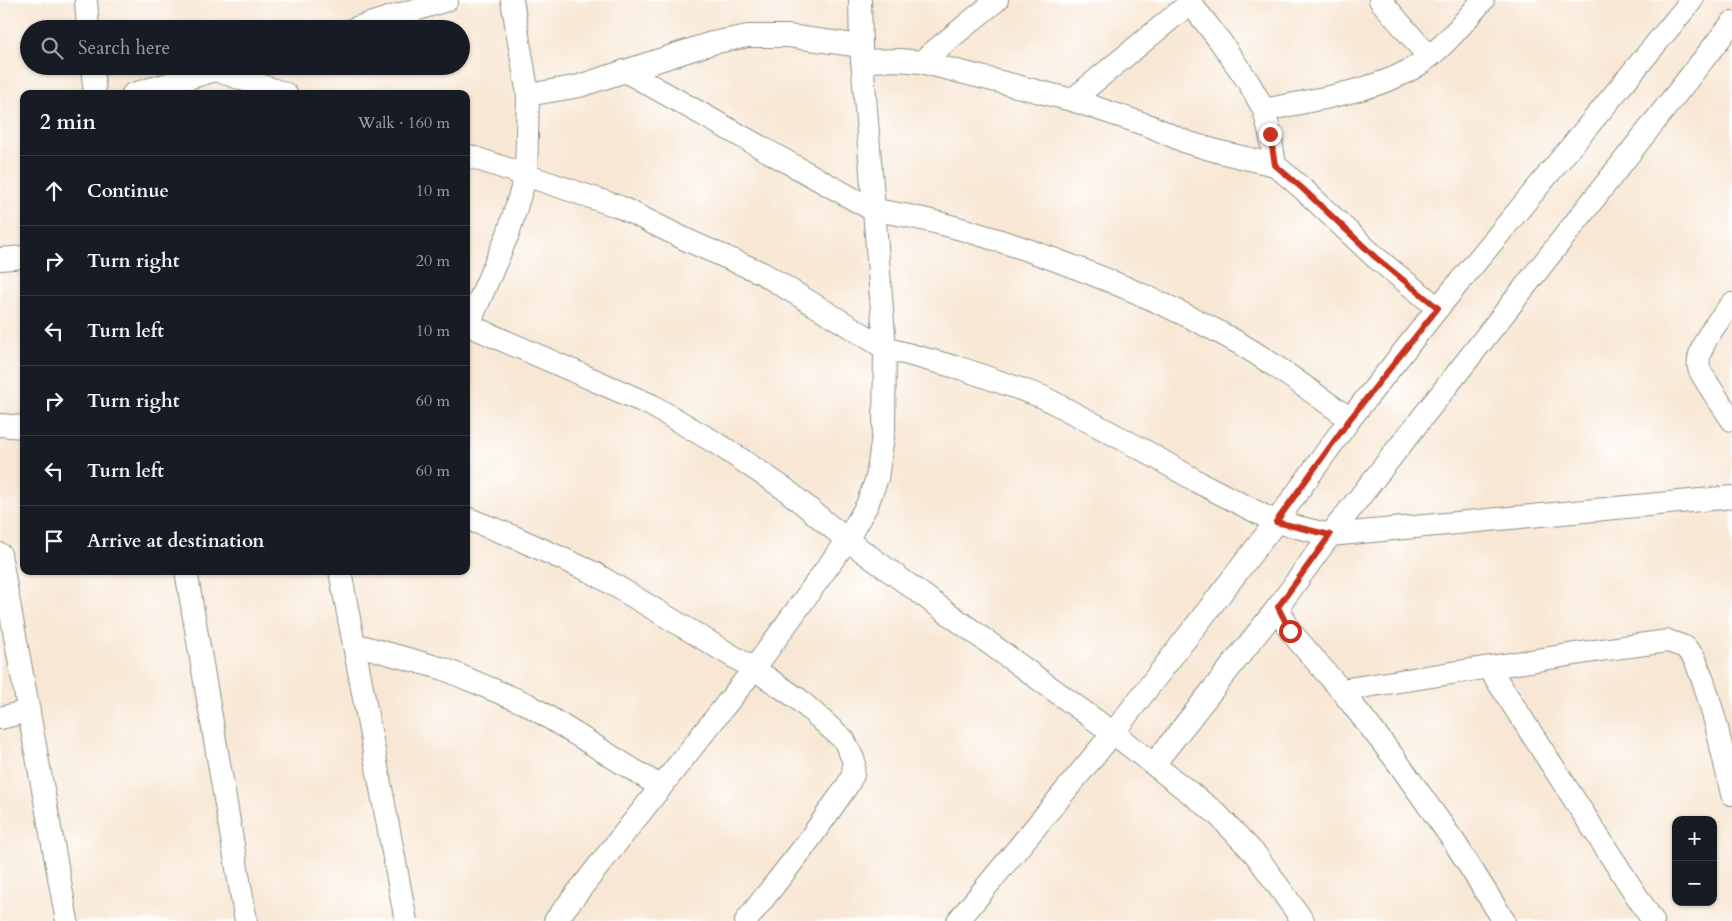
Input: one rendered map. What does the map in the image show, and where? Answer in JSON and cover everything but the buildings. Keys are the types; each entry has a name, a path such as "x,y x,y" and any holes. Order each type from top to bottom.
{"street":[{"path":"86,0 87,20"},
{"path":"382,20 447,0"},
{"path":"470,320 508,234 526,175 528,95 512,0"},
{"path":"555,921 754,669 847,540 868,505 877,478 884,429 885,348 861,54 860,0"},
{"path":"922,62 997,0"},
{"path":"1380,0 1429,57"},
{"path":"1264,110 1314,100 1374,84 1414,67 1429,57 1449,39 1483,0"},
{"path":"958,921 1113,732 1276,522 1350,419 1438,308 1692,0"},
{"path":"1072,100 1189,2 1220,41 1264,110 1275,165"},
{"path":"1154,764 1278,607 1330,535 1732,23"},
{"path":"528,95 580,86 712,43 748,36 788,36 861,54 922,62 1072,100 1150,126 1186,142 1275,165 1375,257 1438,308"},
{"path":"625,71 873,210 911,215 972,232 1059,261 1172,307 1238,343 1288,374 1350,419"},
{"path":"93,75 95,90"},
{"path":"147,90 199,75"},
{"path":"240,75 276,90"},
{"path":"470,156 620,207 691,242 762,273 885,348 963,369 1043,397 1145,450 1200,483 1276,522 1330,535 1732,497"},
{"path":"0,259 20,257"},
{"path":"1732,304 1709,334 1699,364 1701,373 1732,420"},
{"path":"470,325 659,410 721,446 785,489 847,540 1113,732 1216,813 1256,855 1303,921"},
{"path":"0,425 20,427"},
{"path":"470,520 512,536 594,573 754,669 797,698 844,740 854,761 853,775 804,848 746,921"},
{"path":"0,554 68,921"},
{"path":"187,575 246,921"},
{"path":"341,575 406,921"},
{"path":"1278,607 1290,631 1341,690 1396,760 1455,843 1504,921"},
{"path":"1341,690 1668,641 1685,647 1695,659 1704,683 1732,794"},
{"path":"354,644 444,670 527,704 661,787"},
{"path":"1489,668 1653,921"},
{"path":"0,718 29,711"}],"route":[{"path":"1270,134 1275,165 1375,257 1438,308 1350,419 1276,522 1330,535 1278,607 1290,631"}]}
